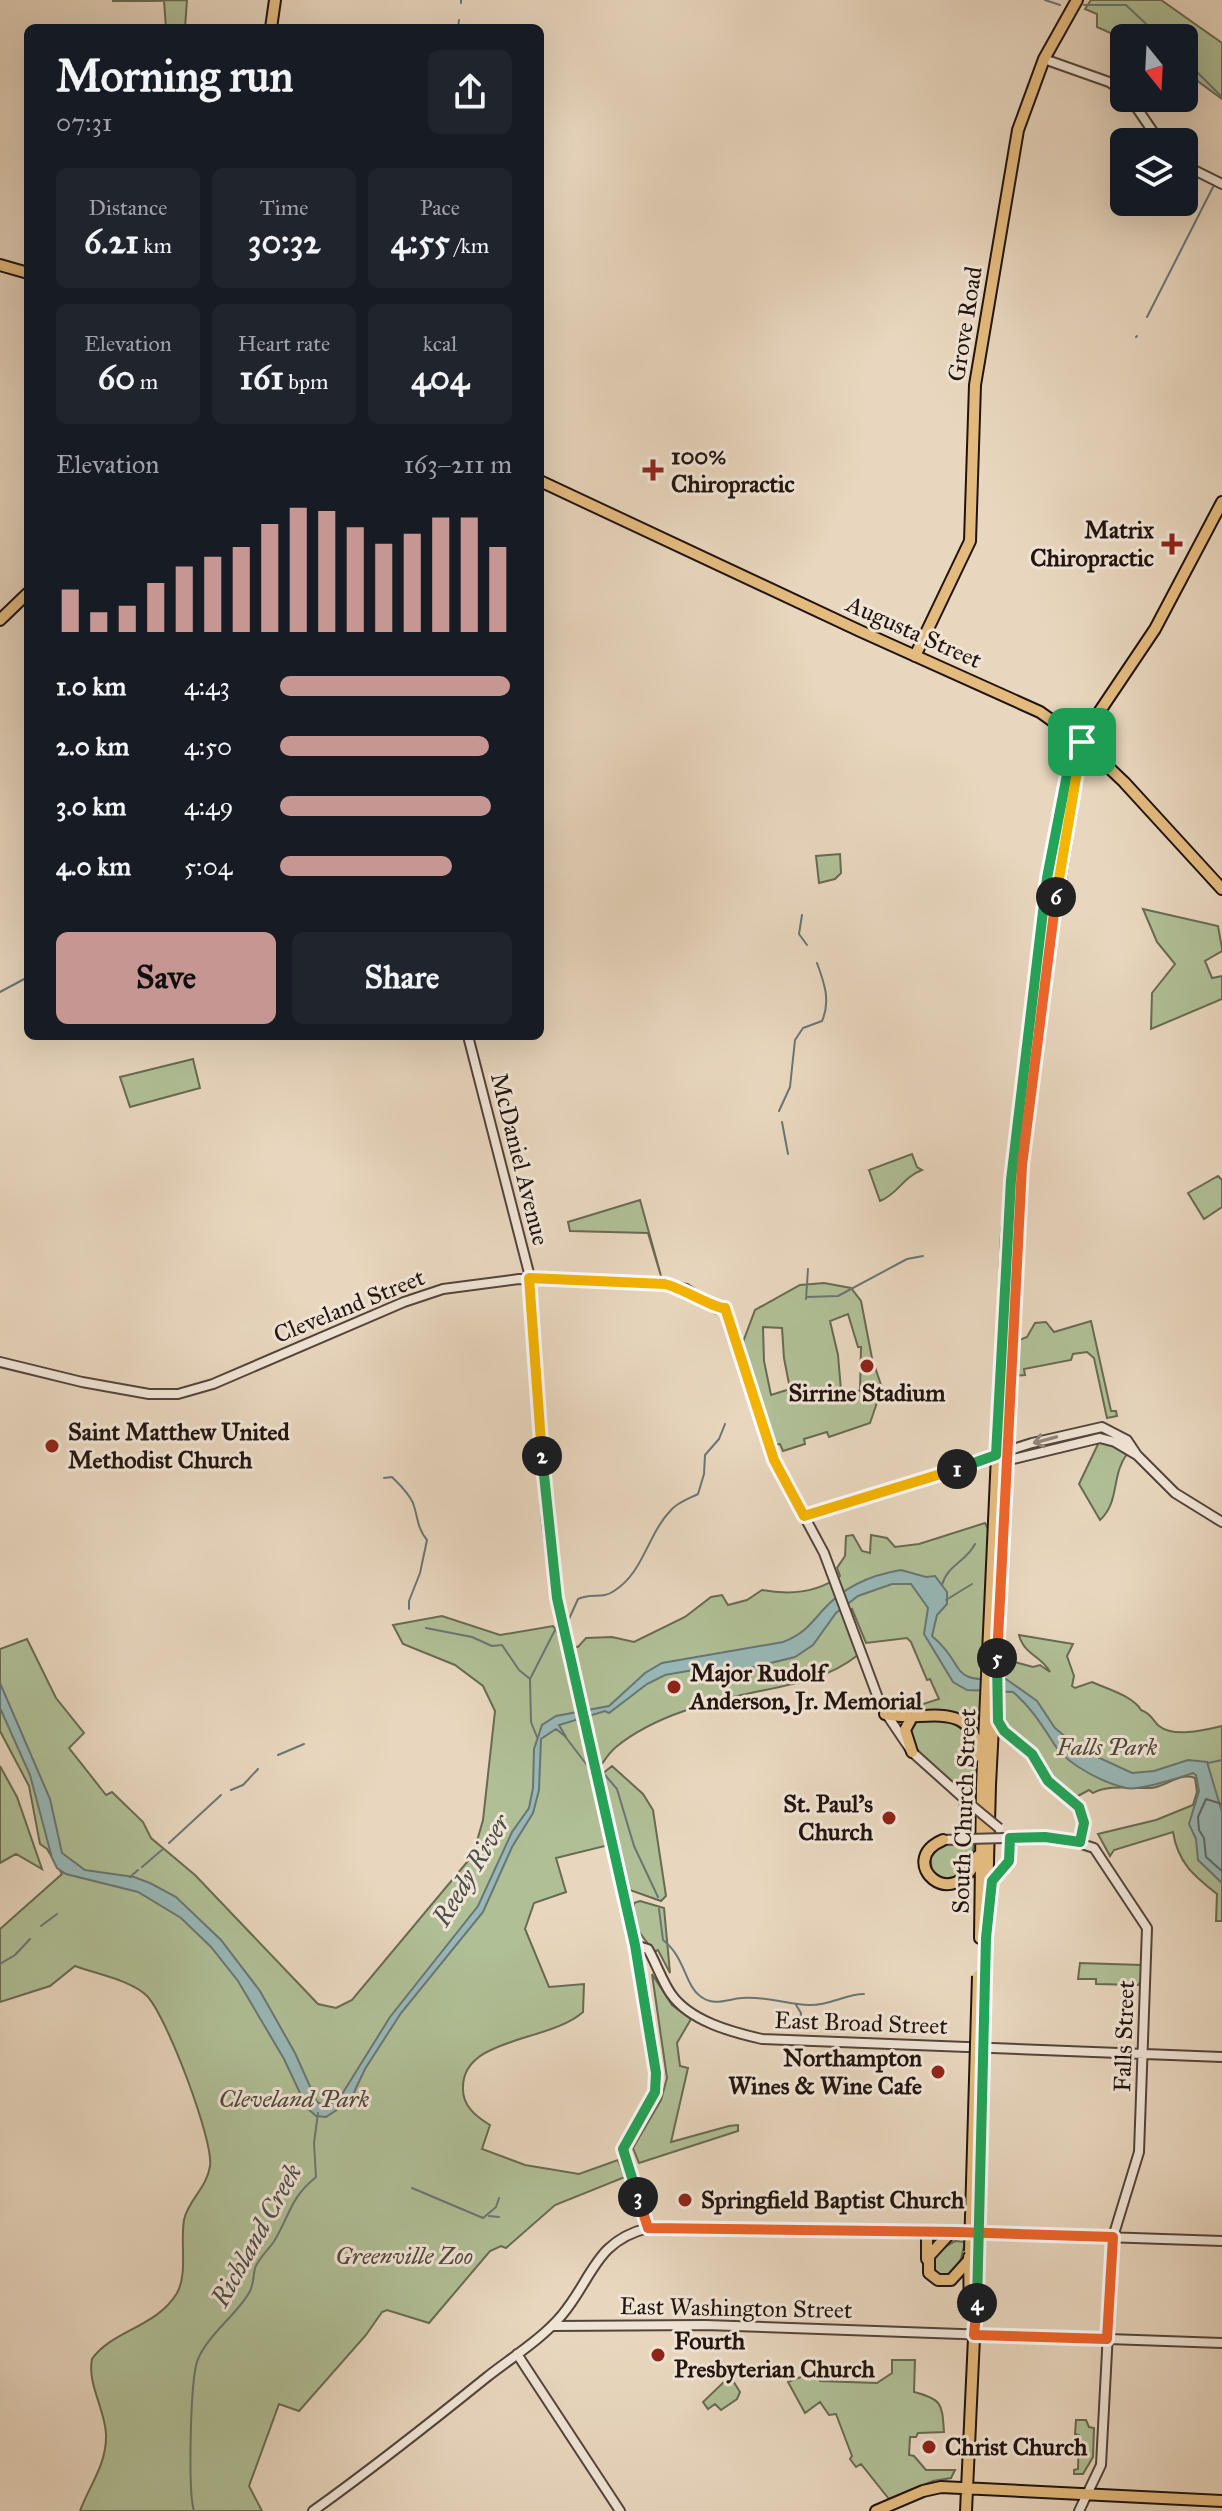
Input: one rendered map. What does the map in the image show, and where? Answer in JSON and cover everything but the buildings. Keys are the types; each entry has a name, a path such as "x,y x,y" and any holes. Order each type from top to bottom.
{"main road":[{"path":"272,24 275,0"},
{"name":"Grove Road","path":"915,656 970,541 974,405 985,317 1018,130 1044,59 1077,0"},
{"path":"0,265 24,272"},
{"name":"Augusta Street","path":"544,483 1047,716 1082,742 1176,836 1222,889"},
{"name":"South Church Street","path":"983,1938 987,1916 1007,1234 1047,878 1071,754 1082,742 1087,728 1155,629 1222,502"},
{"path":"0,620 24,597"},
{"path":"993,1701 1004,1731 1029,1750 1048,1781 1079,1807 1084,1823 1080,1842"},
{"name":"South Church Street","path":"966,2511 974,2335 972,2254 983,1938 980,1850 982,1786 993,1701"},
{"path":"885,1714 912,1717 941,1714 967,1728 978,1747 982,1786"},
{"path":"912,1717 905,1730 912,1752"},
{"path":"987,1916 992,1881 1009,1861 1008,1838"},
{"path":"943,1840 923,1849 929,1876 947,1886 964,1878 975,1864 980,1850"},
{"path":"927,2231 929,2273 942,2281 956,2276 972,2254"},
{"path":"927,2261 951,2232"},
{"path":"876,2511 932,2488 1222,2501"}],"street":[{"path":"1044,59 1110,83"},
{"path":"1198,172 1222,184"},
{"name":"McDaniel Avenue","path":"469,1040 529,1278 547,1524 557,1598 635,1945 656,2086 623,2149 648,2228"},
{"name":"Cleveland Street","path":"0,1362 149,1394 185,1393 434,1292 529,1278 665,1284 686,1289 717,1309 725,1308 774,1460 836,1581 885,1714 912,1752 1008,1838"},
{"path":"804,1516 1001,1458 1090,1428 1108,1428 1127,1440 1137,1455 1175,1493 1222,1522"},
{"path":"1083,1440 1108,1428"},
{"path":"1001,1458 1083,1440 1107,1439 1137,1455"},
{"path":"966,1839 967,1802"},
{"path":"943,1840 1045,1837 1080,1842"},
{"name":"Falls Street","path":"1079,2511 1101,2465 1113,2237 1139,2152 1147,1928 1094,1848 1080,1842"},
{"name":"East Broad Street","path":"635,1945 648,1949 672,1996 685,2008 711,2023 762,2039 1222,2057"},
{"path":"313,2511 368,2473 551,2326 564,2313 609,2246 627,2234 648,2228 927,2231 1222,2241"},
{"name":"East Washington Street","path":"551,2326 705,2325 1222,2343"},
{"path":"517,2354 620,2511"}],"green space":[{"path":"187,0 185,24 166,24 164,1 112,1"},
{"path":"1091,0 1161,0 1195,24 1110,24 1110,33 1097,27 1097,14 1085,9"},
{"path":"1198,26 1222,43 1222,99 1198,81"},
{"path":"840,854 841,873 835,879 819,883 816,856"},
{"path":"1143,909 1218,926 1222,948 1205,961 1212,978 1222,976 1222,999 1151,1029 1152,993 1175,964 1157,942"},
{"path":"193,1059 200,1088 130,1107 120,1077"},
{"path":"912,1154 917,1167 922,1170 880,1201 869,1170"},
{"path":"1218,1176 1222,1180 1222,1207 1204,1219 1188,1193"},
{"path":"640,1200 661,1276 648,1233 570,1231 568,1222"},
{"name":"Sirrine Stadium","path":"824,1283 851,1288 861,1301 872,1358 882,1388 870,1423 829,1437 827,1432 804,1439 805,1444 783,1451 780,1444 774,1445 743,1342 755,1310 800,1285","holes":["848,1314 858,1347 861,1347 860,1391 841,1390 838,1355 830,1321","763,1327 782,1328 790,1389 771,1395 764,1361"]},
{"path":"1091,1321 1111,1411 1116,1411 1117,1416 1107,1418 1094,1358 1087,1352 1073,1354 1071,1360 1024,1369 1025,1375 1013,1376 1017,1341 1027,1337 1035,1323 1046,1322 1054,1332"},
{"path":"1110,1441 1127,1454 1110,1505 1100,1520 1079,1484 1099,1442"},
{"name":"Cleveland Park","path":"985,1523 989,1531 984,1672 1002,1672 1003,1652 1011,1652 1011,1661 1033,1667 1040,1665 1050,1672 1025,1647 1019,1635 1073,1644 1067,1656 1074,1676 1072,1686 1075,1688 1092,1682 1119,1693 1165,1730 1190,1732 1222,1726 1222,1921 1216,1921 1217,1894 1188,1868 1173,1832 1114,1850 1110,1856 1098,1834 1156,1820 1193,1805 1197,1792 1195,1778 1178,1778 1151,1788 1114,1788 1093,1793 1089,1790 1076,1797 1053,1778 1037,1751 1025,1741 970,1716 967,1723 943,1710 917,1712 920,1705 939,1699 911,1642 907,1638 866,1643 852,1609 843,1614 858,1655 847,1663 812,1679 685,1711 648,1726 616,1747 593,1776 609,1838 605,1846 556,1858 566,1892 534,1903 525,1929 549,1987 584,1984 583,2012 568,2022 492,2049 477,2058 467,2071 463,2093 467,2105 490,2125 482,2149 525,2165 579,2174 618,2160 625,2177 555,2205 506,2248 501,2246 490,2251 429,2323 387,2310 382,2312 366,2335 299,2411 279,2404 249,2486 262,2511 80,2511 106,2445 105,2425 92,2378 92,2359 110,2342 158,2314 177,2293 183,2267 184,2220 208,2174 209,2152 197,2106 176,2052 155,2008 140,1990 75,1966 50,1986 0,2002 0,1929 62,1874 47,1849 40,1844 29,1786 0,1731 0,1649 27,1639 56,1698 84,1733 69,1748 106,1795 112,1792 143,1822 151,1838 195,1875 318,2004 336,2008 352,2000 473,1855 483,1820 495,1711 483,1686 455,1665 403,1644 393,1625 442,1616 500,1635 553,1626 566,1645 578,1647 586,1638 612,1637 634,1642 685,1617 711,1597 722,1595 728,1605 747,1600 762,1590 802,1591 831,1582 840,1576 837,1568 845,1556 846,1536 853,1535 862,1551 870,1553 871,1535 887,1538 895,1547 919,1544"},
{"path":"948,1719 973,1745 977,1766 977,1804 929,1763 909,1734 918,1720"},
{"path":"0,1766 17,1797 42,1869 16,1854 0,1863"},
{"path":"612,1766 643,1794 653,1810 666,1896 661,1901 627,1889 601,1775"},
{"path":"974,1844 969,1863 957,1876 944,1880 932,1871 930,1853 941,1845"},
{"path":"640,1901 664,1908 670,1973 658,1950 654,1952 636,1926 634,1903"},
{"path":"1080,1963 1141,1965 1142,1980 1138,1985 1096,1984 1096,1979 1078,1979"},
{"path":"652,1974 672,2005 691,2019 677,2043 680,2066 688,2068 671,2142 729,2126 738,2125 738,2131 639,2163 633,2148 661,2100 667,2078"},
{"path":"955,2241 965,2242 961,2259 952,2273 940,2276 933,2267 935,2258 943,2248"},
{"path":"892,2360 915,2360 914,2392 931,2397 939,2404 943,2415 944,2432 918,2433 916,2437 910,2437 909,2455 914,2456 926,2470 955,2470 951,2478 933,2481 889,2499 861,2464 856,2467 850,2459 852,2456 836,2414 829,2415 820,2402 805,2413 788,2382 806,2375 819,2376 820,2381 877,2383 892,2373"},
{"path":"730,2376 740,2392 737,2399 721,2410 715,2404 708,2409 703,2402"},
{"path":"1076,2420 1086,2420 1089,2427 1094,2428 1093,2457 1083,2474 1074,2474 1074,2470 1078,2469"}],"water":[{"path":"901,1570 926,1577 935,1576 947,1592 947,1604 937,1615 932,1636 960,1671 974,1678 1006,1679 1037,1701 1055,1728 1080,1749 1132,1773 1154,1771 1188,1760 1207,1762 1222,1812 1222,1883 1198,1860 1196,1839 1189,1824 1199,1791 1196,1775 1193,1773 1149,1786 1126,1788 1078,1767 1062,1754 1032,1711 1013,1692 967,1690 953,1682 924,1634 928,1608 911,1584 892,1584 858,1596 836,1613 813,1645 795,1657 738,1671 705,1668 665,1675 647,1684 609,1713 605,1711 559,1725 566,1737 556,1729 541,1739 539,1790 533,1813 512,1847 483,1912 401,2013 365,2069 350,2101 326,2117 316,2116 307,2108 284,2059 238,1981 211,1947 181,1918 138,1892 66,1874 57,1868 30,1775 0,1708 0,1683 50,1799 62,1853 85,1870 134,1877 176,1897 221,1940 260,1991 295,2053 317,2102 326,2106 339,2099 390,2017 478,1906 512,1832 529,1808 534,1749 542,1725 556,1716 609,1706 645,1673 662,1663 790,1639 805,1630 848,1589 879,1575"}],"waterway":[{"path":"1045,0 1060,5"},
{"path":"1084,5 1126,5 1146,24"},
{"path":"458,24 459,20"},
{"path":"1198,73 1222,97"},
{"path":"1147,317 1213,187"},
{"path":"802,915 799,934 807,945"},
{"path":"779,1111 790,1087 795,1040 803,1028 822,1021 825,1014 826,992 817,963"},
{"path":"0,992 24,979"},
{"path":"782,1122 788,1154"},
{"path":"807,1297 838,1296 907,1259 923,1256"},
{"path":"806,1299 808,1269"},
{"path":"569,1619 578,1599 610,1593 624,1583 671,1510 698,1494 705,1455 719,1439 725,1424"},
{"path":"384,1478 392,1477 409,1495 427,1540 409,1609"},
{"path":"942,1585 948,1572 975,1544"},
{"path":"946,1600 972,1584"},
{"path":"537,1737 531,1722 530,1679 557,1626"},
{"path":"426,1628 472,1637 492,1646 502,1645 519,1670 530,1679"},
{"path":"564,1735 590,1769"},
{"path":"278,1755 304,1744"},
{"path":"1208,1763 1222,1760"},
{"path":"231,1790 243,1785 258,1769"},
{"path":"605,1775 617,1789 634,1846 658,1897"},
{"path":"169,1843 221,1795"},
{"path":"142,1867 163,1849"},
{"path":"130,1877 138,1870"},
{"path":"659,1909 663,1940 676,1954 695,1991 705,1999 715,2002 751,1998 816,2005 864,1994"},
{"path":"41,1926 57,1914"},
{"path":"0,1964 15,1955 30,1939"},
{"path":"796,2005 801,2013 799,2024 802,2028"},
{"name":"Richland Creek","path":"194,2511 191,2435 198,2359 209,2340 245,2299 257,2264 273,2243 295,2200 316,2177 314,2143 318,2113"},
{"path":"412,2188 483,2218 496,2207 499,2198"},
{"path":"489,2216 499,2217"}],"place":[{"name":"100% Chiropractic","path":"653,470"},
{"name":"Matrix Chiropractic","path":"1172,544"},
{"name":"Sirrine Stadium","path":"867,1366"},
{"name":"Saint Matthew United Methodist Church","path":"52,1446"},
{"name":"Major Rudolf Anderson, Jr. Memorial","path":"674,1687"},
{"name":"St. Paul’s Church","path":"889,1818"},
{"name":"Northampton Wines & Wine Cafe","path":"938,2072"},
{"name":"Springfield Baptist Church","path":"685,2200"},
{"name":"Fourth Presbyterian Church","path":"658,2355"},
{"name":"Christ Church","path":"929,2447"}],"route":[{"path":"1082,742 1060,870 1022,1165 1009,1384 996,1707 998,1721 1004,1731 1029,1750 1052,1785 1075,1802 1082,1812 1084,1823 1080,1842 1045,1837 1010,1838 1009,1861 992,1881 986,1938 984,2043 981,2147 978,2251 976,2320 974,2335 1107,2339 1113,2237 1034,2235 957,2232 648,2228 623,2149 655,2092 656,2073 635,1945 557,1598 547,1524 529,1278 665,1284 686,1289 717,1309 725,1308 774,1460 804,1516 982,1462 996,1455 1007,1234 1021,1089 1047,878 1071,754 1082,742"}],"park label":[{"name":"Falls Park","path":"1107,1747"},
{"name":"Greenville Zoo","path":"404,2256"}],"water label":[{"name":"Reedy River","path":"471,1870"}]}
